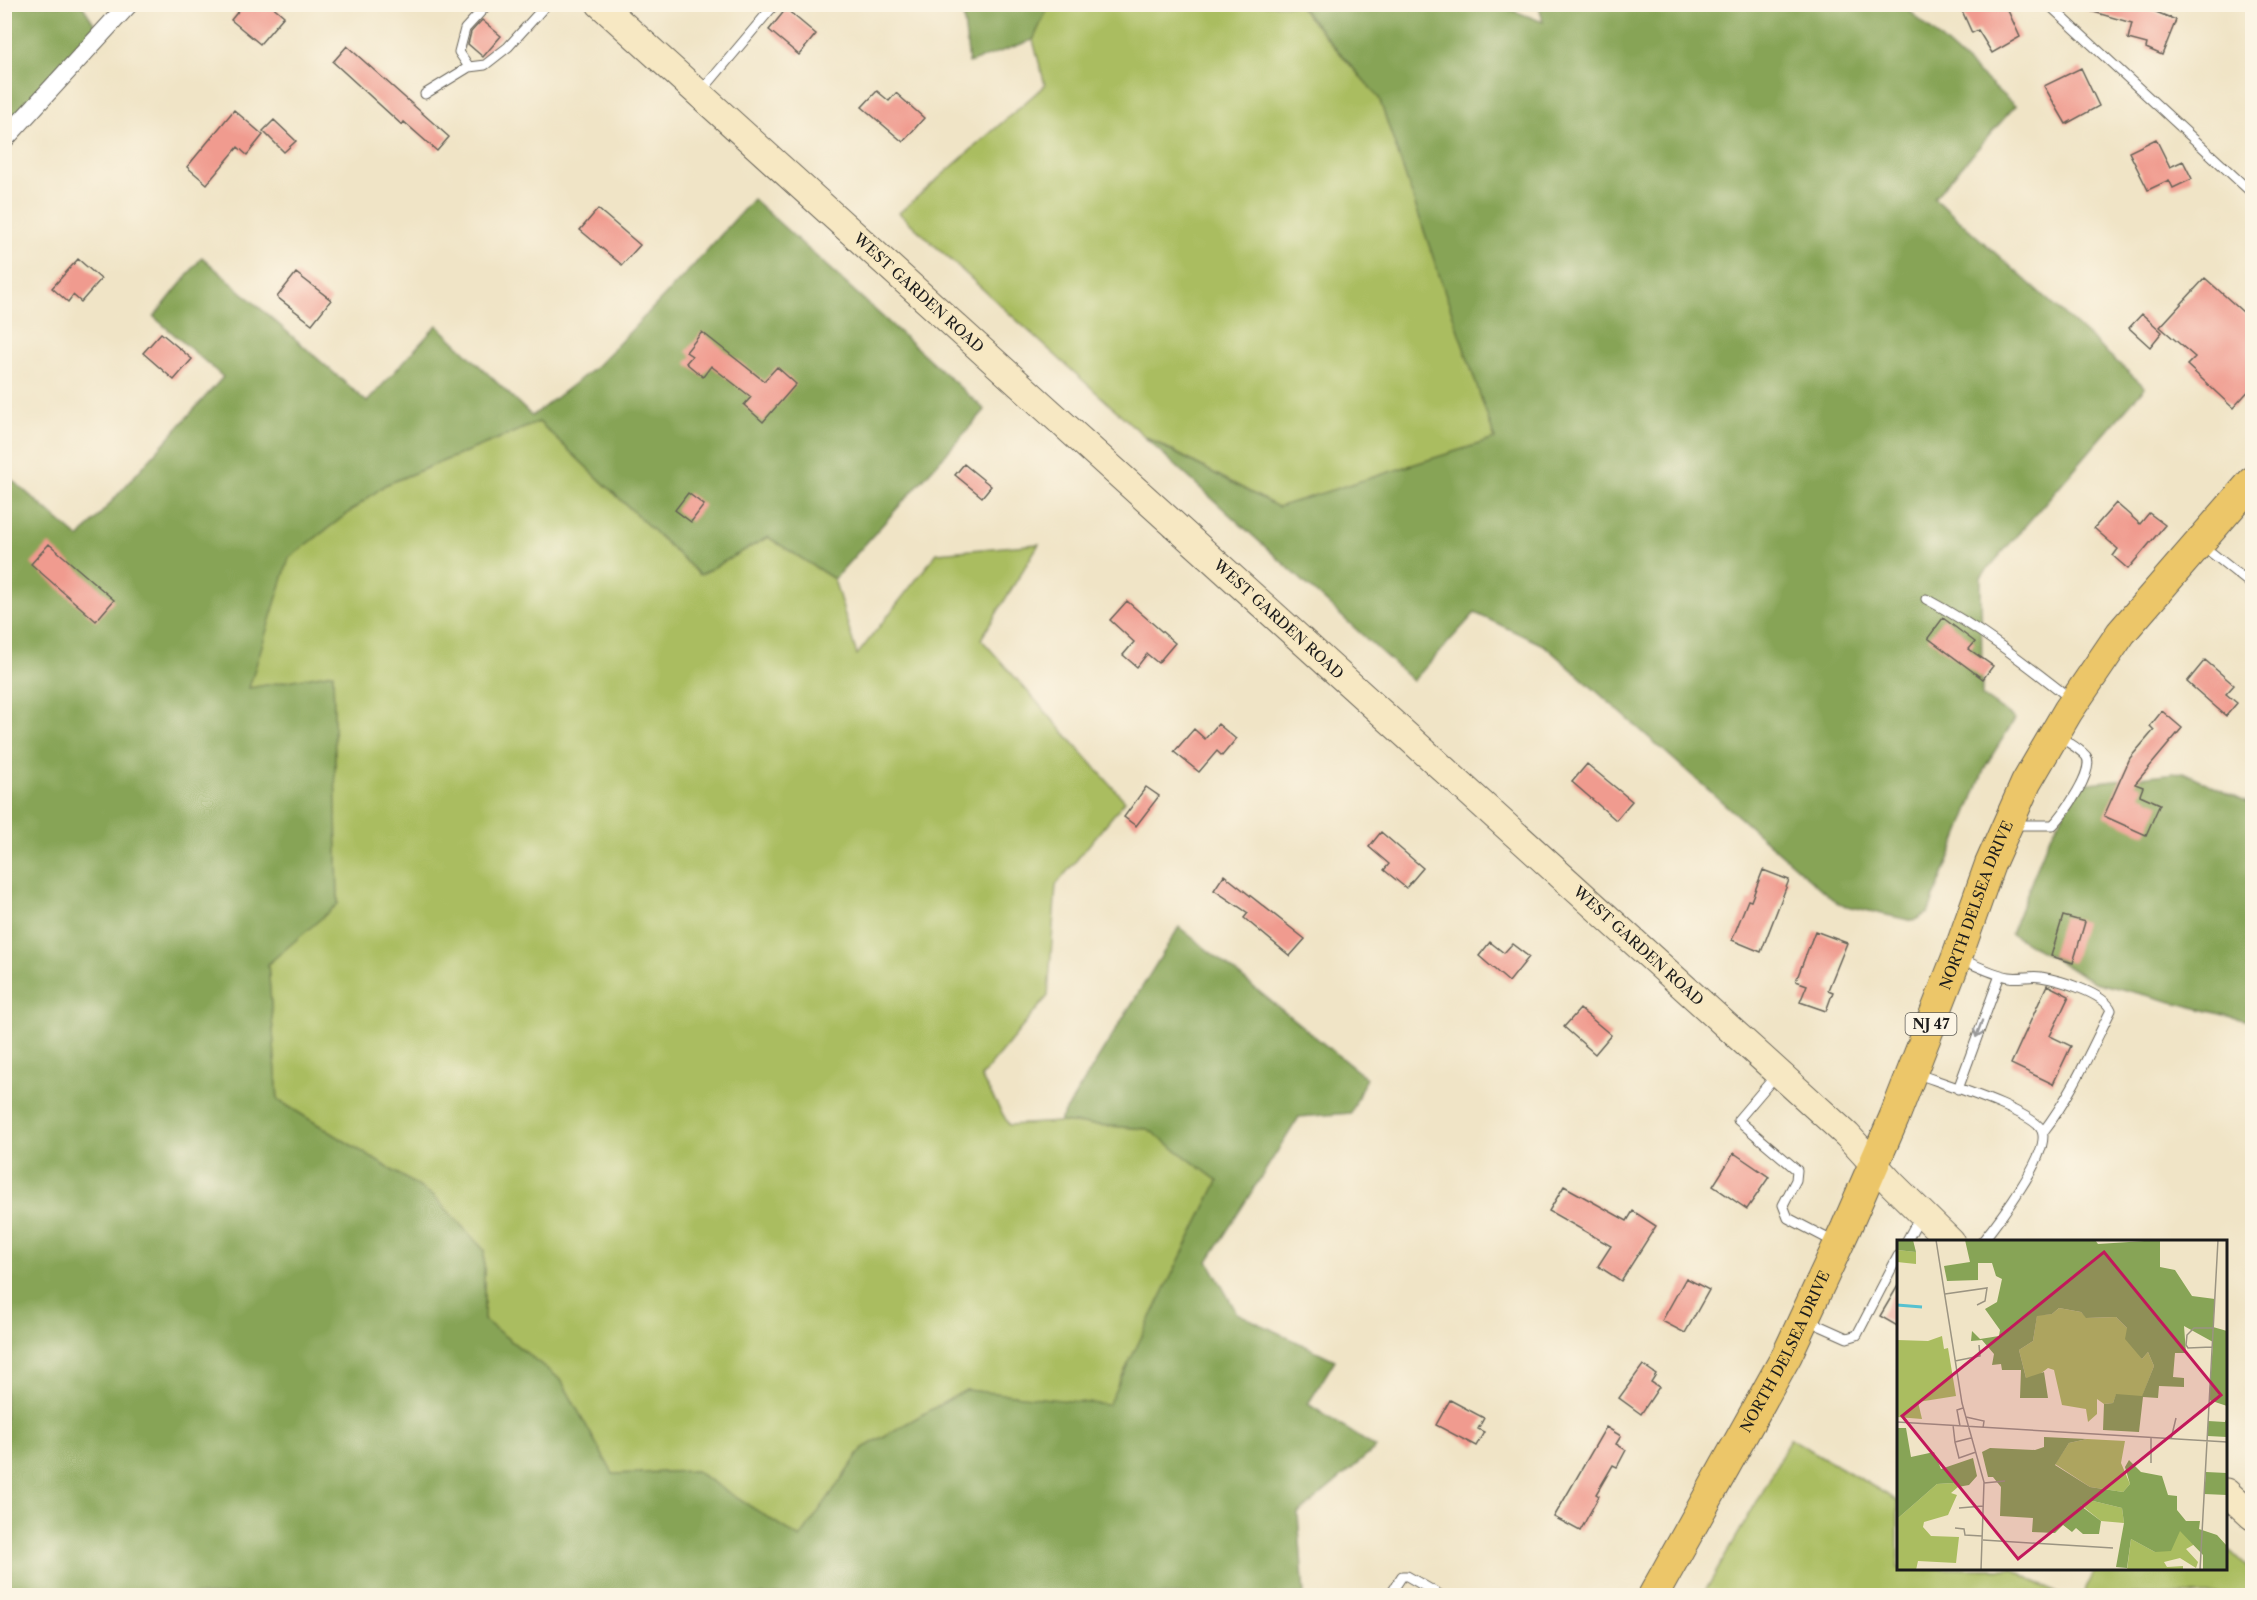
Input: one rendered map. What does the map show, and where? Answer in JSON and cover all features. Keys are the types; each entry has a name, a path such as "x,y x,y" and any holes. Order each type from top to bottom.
{"main road":[{"name":"WEST GARDEN ROAD","path":"600,4 1847,1135 1949,1240"},
{"name":"NORTH DELSEA DRIVE","path":"1653,1596 1754,1416 1804,1318 1838,1244 1912,1072 1990,864 2026,783 2074,701 2121,633 2253,482"},
{"path":"2227,1493 2253,1516"}],"street":[{"path":"4,140 129,4"}],"lane":[{"path":"469,67 459,52 465,28 488,4"},
{"path":"425,94 469,67 485,65 507,47 547,4"},
{"path":"698,95 775,4"},
{"path":"2048,4 2253,194"},
{"path":"2199,543 2253,585"},
{"path":"1926,599 2002,645 2074,701"},
{"path":"2007,824 2053,825 2061,818 2088,772 2089,763 2086,756 2055,733"},
{"path":"1957,957 2000,975 2019,978 2042,977 2072,987 2102,999 2109,1004 2111,1010 2069,1093 2043,1132 2037,1161 1984,1240"},
{"path":"1958,1089 2000,975"},
{"path":"1912,1072 2019,1112 2037,1122 2043,1132"},
{"path":"1778,1073 1738,1120 1797,1170 1796,1180 1782,1205 1788,1218 1838,1244"},
{"path":"1907,1240 1922,1213"},
{"path":"1804,1318 1847,1338 1857,1335 1897,1260"},
{"path":"1389,1596 1402,1576 1407,1576 1442,1596"}],"green space":[{"path":"962,4 1049,5 1033,40 969,63"},
{"path":"1298,4 1499,5 1543,22 1539,5 1903,5 2015,106 1934,198 2145,387 1981,577 1982,696 2015,719 1986,765 1928,913 1913,921 1838,904 1545,646 1475,613 1413,681 1143,436 1278,507 1495,439 1379,98"},
{"path":"5,5 82,5 101,34 5,138"},
{"path":"1049,5 1298,5 1379,98 1495,439 1278,507 1143,435 899,213 1045,85 1033,40"},
{"path":"753,199 985,410 834,579 768,537 700,575 539,422 385,485 289,558 249,688 333,673 338,904 268,964 278,1100 434,1196 484,1250 484,1320 561,1380 613,1474 695,1471 800,1538 863,1448 966,1390 1108,1405 1218,1181 1148,1129 1059,1122 1179,927 1366,1078 1351,1113 1299,1117 1208,1261 1237,1313 1335,1360 1308,1404 1376,1448 1298,1514 1304,1595 5,1595 4,473 79,538 223,377 154,317 202,257 367,402 437,325 532,416 597,366 694,265"},
{"path":"539,422 700,575 768,537 834,579 857,655 937,553 1039,544 981,639 1125,801 1056,885 1048,996 981,1077 1009,1125 1059,1122 1148,1129 1218,1181 1108,1406 966,1390 863,1448 800,1539 695,1471 613,1474 561,1380 484,1320 484,1250 434,1196 278,1100 268,964 338,903 333,674 248,689 289,558 385,485"},
{"path":"2183,772 2252,805 2252,1022 2094,982 2011,934 2047,842 2081,784"},
{"path":"1790,1438 1897,1500 1897,1570 2015,1570 2059,1595 1703,1595 1767,1484"},
{"path":"2227,1548 2252,1572 2252,1595 2083,1595 2096,1570 2227,1570"}],"building":[{"path":"244,4 270,4 284,16 260,44 231,20"},
{"path":"1959,4 2005,4 2020,37 1992,53 1978,30 1972,33"},
{"path":"2084,4 2147,4 2146,8 2176,20 2162,55 2146,48 2147,44 2128,39 2132,23 2083,9"},
{"path":"786,9 816,34 799,55 769,30"},
{"path":"482,20 501,36 483,57 468,44 471,32"},
{"path":"347,46 449,137 437,151 404,122 402,125 333,62"},
{"path":"2081,68 2099,106 2066,124 2044,86"},
{"path":"877,91 889,101 896,93 924,118 903,142 862,107"},
{"path":"234,110 263,135 247,155 238,147 207,184 187,167"},
{"path":"274,120 296,141 284,152 263,131"},
{"path":"2156,139 2170,167 2183,161 2192,179 2173,188 2169,180 2148,190 2129,152"},
{"path":"598,209 640,245 622,265 580,230"},
{"path":"78,259 101,279 81,302 73,295 68,302 52,288"},
{"path":"296,273 331,300 312,324 277,297"},
{"path":"2205,278 2253,321 2253,386 2233,408 2187,365 2195,357 2160,327"},
{"path":"2142,314 2162,332 2150,347 2129,328"},
{"path":"702,332 764,381 777,367 796,384 763,422 744,405 751,397 711,366 703,377 686,363 692,356 686,352"},
{"path":"161,333 192,359 174,380 143,353"},
{"path":"964,464 991,486 982,497 955,475"},
{"path":"688,493 704,505 691,522 675,510"},
{"path":"2116,503 2140,524 2149,513 2165,525 2128,569 2113,556 2118,549 2094,528"},
{"path":"49,544 114,600 96,621 31,564"},
{"path":"1127,601 1175,643 1158,663 1147,654 1137,667 1123,655 1134,642 1110,620"},
{"path":"1943,618 1975,642 1969,649 1993,666 1983,679 1928,638"},
{"path":"2205,660 2234,685 2226,694 2237,703 2226,716 2187,682"},
{"path":"2162,711 2182,728 2135,784 2143,787 2140,795 2160,804 2146,835 2104,816 2130,758 2154,730 2150,726"},
{"path":"1218,724 1236,739 1222,756 1217,751 1199,772 1174,752 1194,729 1205,739"},
{"path":"1587,764 1632,801 1616,820 1572,782"},
{"path":"1146,787 1159,796 1136,826 1124,817"},
{"path":"1381,832 1423,868 1406,888 1384,870 1389,864 1369,847"},
{"path":"1763,870 1789,880 1761,952 1732,940"},
{"path":"1224,875 1305,939 1290,956 1244,918 1248,913 1214,890"},
{"path":"2063,916 2085,922 2073,963 2051,956"},
{"path":"1815,931 1847,943 1828,990 1833,992 1826,1011 1800,1002 1807,985 1796,981"},
{"path":"1490,942 1504,953 1512,944 1529,957 1509,982 1479,956"},
{"path":"2047,985 2069,996 2050,1036 2071,1046 2053,1084 2011,1064"},
{"path":"1580,1009 1611,1035 1595,1054 1564,1027"},
{"path":"1734,1153 1769,1177 1747,1209 1713,1186"},
{"path":"1564,1186 1627,1221 1633,1211 1656,1226 1621,1281 1598,1266 1611,1246 1549,1211"},
{"path":"1686,1278 1709,1290 1685,1333 1662,1321"},
{"path":"1897,1287 1897,1326 1880,1316"},
{"path":"1643,1365 1656,1374 1651,1382 1659,1387 1641,1414 1619,1398"},
{"path":"1450,1400 1484,1418 1478,1429 1484,1432 1476,1446 1436,1425"},
{"path":"1606,1427 1621,1436 1616,1444 1626,1450 1617,1467 1613,1465 1596,1494 1599,1496 1580,1531 1554,1517"}]}
